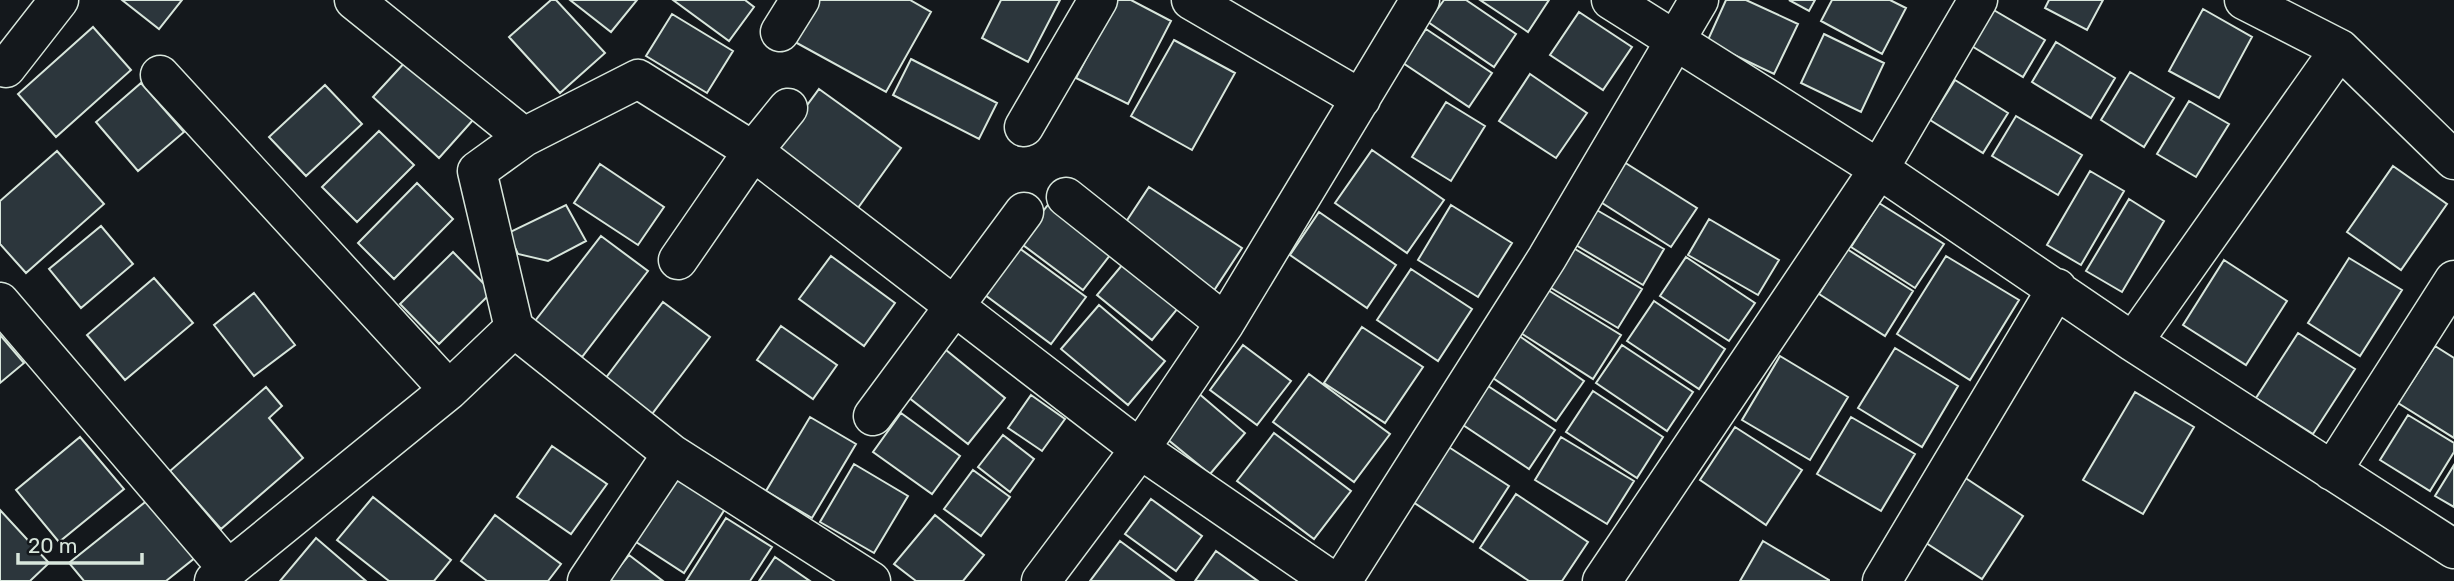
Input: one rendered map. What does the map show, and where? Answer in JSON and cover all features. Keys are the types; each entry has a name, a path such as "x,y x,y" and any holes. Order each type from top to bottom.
{"street":[{"path":"6,68 60,0"},
{"path":"355,0 524,137"},
{"path":"1024,127 1098,0"},
{"path":"1191,0 1360,99"},
{"path":"1041,581 1140,449 1225,323 1420,0"},
{"path":"1611,0 1880,169 2133,342 2454,548"},
{"path":"1342,581 1547,258 1699,0"},
{"path":"1602,581 1880,169 1978,0"},
{"path":"2244,0 2340,49 2454,160"},
{"path":"2133,342 2340,49"},
{"path":"160,75 449,390"},
{"path":"853,576 672,454 514,328 477,171 524,137 638,79 753,151 1140,449 1332,581"},
{"path":"678,260 753,151 788,108"},
{"path":"1066,197 1225,323"},
{"path":"873,416 1024,212"},
{"path":"2332,471 2454,280"},
{"path":"1882,581 2057,288"},
{"path":"0,302 221,575 449,390 514,328"},
{"path":"587,581 672,454"}],"building":[{"path":"122,0 182,0 159,29"},
{"path":"551,0 556,0 605,53 560,93 509,37"},
{"path":"570,0 637,0 611,32"},
{"path":"673,0 745,0 754,7 729,41"},
{"path":"819,0 910,0 931,12 886,92 795,42"},
{"path":"1001,0 1060,0 1028,62 982,38"},
{"path":"1117,0 1131,0 1171,21 1128,104 1076,78"},
{"path":"1444,0 1466,0 1516,34 1494,67 1428,22"},
{"path":"1480,0 1549,0 1528,32"},
{"path":"1726,0 1746,0 1798,24 1774,74 1707,42"},
{"path":"1789,0 1815,0 1809,11"},
{"path":"1832,0 1890,0 1906,8 1882,54 1821,21"},
{"path":"2049,0 2103,0 2087,30 2045,8"},
{"path":"1992,9 2045,40 2023,77 1970,45"},
{"path":"2203,9 2252,37 2219,98 2169,71"},
{"path":"1579,12 1632,47 1603,90 1550,55"},
{"path":"672,14 733,51 707,93 646,56"},
{"path":"93,27 131,70 56,137 18,94"},
{"path":"1426,29 1492,73 1469,107 1403,63"},
{"path":"1824,34 1884,63 1861,112 1801,83"},
{"path":"1174,40 1235,73 1192,150 1131,116"},
{"path":"2056,42 2115,78 2091,118 2032,82"},
{"path":"911,59 997,103 979,139 893,95"},
{"path":"407,60 473,120 439,158 373,97"},
{"path":"2130,72 2174,98 2144,147 2101,120"},
{"path":"1530,74 1587,113 1556,158 1499,121"},
{"path":"1955,80 2008,113 1983,153 1930,120"},
{"path":"141,83 184,132 138,171 96,122"},
{"path":"325,85 362,124 306,176 269,137"},
{"path":"819,89 901,148 855,212 772,153"},
{"path":"2189,101 2229,124 2196,177 2157,154"},
{"path":"1446,102 1485,126 1451,181 1412,157"},
{"path":"2016,116 2082,155 2058,195 1992,156"},
{"path":"379,131 414,165 357,222 322,187"},
{"path":"1372,150 1444,200 1407,253 1335,203"},
{"path":"57,151 104,204 26,273 0,244 0,201"},
{"path":"1624,162 1697,208 1671,247 1599,201"},
{"path":"600,164 664,207 638,245 574,203"},
{"path":"2393,166 2447,204 2401,270 2347,232"},
{"path":"2090,171 2124,191 2081,265 2047,245"},
{"path":"417,183 453,219 394,279 358,243"},
{"path":"1149,187 1242,248 1211,295 1118,234"},
{"path":"2129,199 2164,221 2122,292 2086,271"},
{"path":"1051,201 1114,250 1083,290 1019,242"},
{"path":"1879,203 1944,244 1915,288 1851,247"},
{"path":"566,205 586,241 548,261 518,254 508,233"},
{"path":"1451,205 1512,243 1478,297 1418,260"},
{"path":"1595,209 1664,249 1643,285 1574,244"},
{"path":"1319,212 1396,265 1367,308 1290,255"},
{"path":"1709,219 1779,260 1758,295 1688,255"},
{"path":"101,226 133,264 81,308 49,269"},
{"path":"601,236 648,271 582,357 535,321"},
{"path":"1015,245 1086,297 1051,344 981,292"},
{"path":"1570,246 1642,289 1618,328 1546,285"},
{"path":"1847,249 1913,291 1885,336 1819,294"},
{"path":"453,252 492,292 439,344 400,304"},
{"path":"831,256 895,303 864,346 799,299"},
{"path":"1946,256 2019,300 1970,380 1897,334"},
{"path":"1686,257 1755,303 1729,341 1660,296"},
{"path":"1128,258 1183,302 1152,340 1097,295"},
{"path":"2349,258 2402,290 2360,356 2308,323"},
{"path":"2224,260 2287,301 2246,365 2183,325"},
{"path":"1411,269 1472,309 1438,361 1377,320"},
{"path":"154,278 193,323 125,380 87,335"},
{"path":"1543,287 1621,335 1593,379 1516,330"},
{"path":"254,293 295,345 254,376 214,325"},
{"path":"1654,301 1725,349 1699,389 1627,341"},
{"path":"663,302 710,337 652,414 605,379"},
{"path":"1099,305 1165,361 1128,405 1061,349"},
{"path":"781,326 837,365 813,399 757,360"},
{"path":"1362,327 1423,367 1385,423 1324,383"},
{"path":"1515,333 1584,381 1556,421 1487,374"},
{"path":"2298,333 2355,369 2313,434 2256,398"},
{"path":"0,335 24,363 0,383"},
{"path":"1243,345 1291,381 1257,425 1210,390"},
{"path":"1622,345 1693,392 1667,431 1596,383"},
{"path":"2435,346 2454,358 2454,438 2398,403"},
{"path":"1895,348 1958,386 1922,447 1858,408"},
{"path":"946,350 1005,398 968,444 908,397"},
{"path":"1780,356 1848,397 1810,460 1742,420"},
{"path":"1309,374 1390,434 1354,482 1273,422"},
{"path":"1485,384 1555,430 1529,469 1460,423"},
{"path":"266,387 282,406 269,418 303,458 221,529 170,471"},
{"path":"1593,391 1663,437 1637,478 1566,432"},
{"path":"1197,392 1245,433 1210,474 1161,434"},
{"path":"2135,392 2194,427 2143,514 2083,480"},
{"path":"1031,395 1065,419 1042,451 1008,428"},
{"path":"901,413 960,456 932,494 873,452"},
{"path":"2408,415 2454,443 2454,452 2430,491 2380,460"},
{"path":"810,417 856,444 812,518 766,491"},
{"path":"1851,417 1915,454 1881,511 1817,474"},
{"path":"1735,427 1802,470 1766,525 1700,480"},
{"path":"1274,433 1351,491 1314,539 1237,481"},
{"path":"1003,435 1034,459 1010,492 978,467"},
{"path":"80,437 124,489 59,542 16,490"},
{"path":"1561,437 1634,481 1607,524 1535,480"},
{"path":"1444,444 1509,486 1473,542 1407,498"},
{"path":"552,446 607,484 571,534 517,497"},
{"path":"854,464 908,496 874,553 820,522"},
{"path":"2454,465 2454,507 2435,496"},
{"path":"973,470 1010,497 981,536 944,509"},
{"path":"674,477 725,509 684,573 633,540"},
{"path":"1964,477 2023,516 1982,579 1923,541"},
{"path":"1516,494 1588,542 1562,581 1529,581 1480,548"},
{"path":"373,497 451,560 434,581 389,581 337,540"},
{"path":"149,499 196,557 166,581 84,581 69,563"},
{"path":"1151,499 1202,536 1176,571 1125,534"},
{"path":"0,510 49,563 30,581 0,581"},
{"path":"495,515 561,564 548,581 487,581 461,561"},
{"path":"935,515 984,555 963,581 916,581 894,564"},
{"path":"726,518 772,547 750,581 686,581"},
{"path":"316,538 366,581 280,581"},
{"path":"1120,541 1174,581 1090,581"},
{"path":"1763,541 1829,580 1829,581 1740,581"},
{"path":"1216,551 1258,581 1195,581"},
{"path":"629,555 663,581 608,581"},
{"path":"775,557 810,581 759,581"}]}
